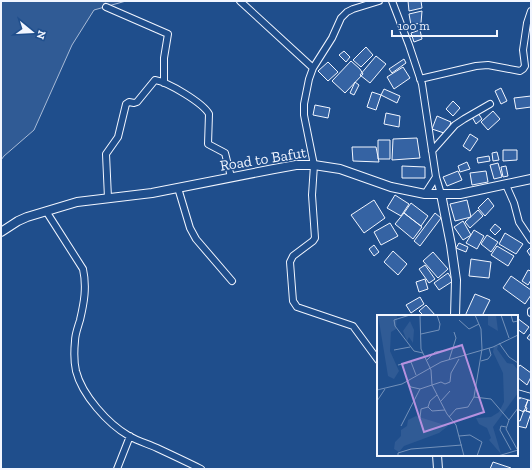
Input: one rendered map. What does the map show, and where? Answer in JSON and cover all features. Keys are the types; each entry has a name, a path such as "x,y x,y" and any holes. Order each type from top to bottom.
{"street":[{"path":"240,1 313,68"},
{"path":"377,359 353,326 297,307 293,301 290,262 293,256 315,238 312,194 314,165 304,114 304,104 313,68 332,38 341,18 347,12 380,1"},
{"path":"392,1 412,50 420,79 436,177 441,194 455,265 455,315"},
{"path":"106,7 168,34 164,58 164,83"},
{"path":"420,79 476,66 488,65 520,71 525,66 523,50 527,23 531,11"},
{"path":"108,198 106,154 118,137 126,104 129,102 134,104 137,102 155,80 191,97 208,112 208,144 226,153 231,177"},
{"path":"432,151 455,125 490,104"},
{"name":"Road to Bafut","path":"3,231 18,221 77,202 152,193 274,168 314,165 340,170 391,187 426,194 460,194 531,179"},
{"path":"426,194 436,177"},
{"path":"506,185 514,203 519,222 531,240"},
{"path":"178,188 190,228 196,239 232,281"},
{"path":"46,211 83,269 85,293 75,339 74,355 76,372 90,399 105,416 118,428 130,436 201,469"},
{"path":"518,393 531,397"},
{"path":"117,469 130,436"},
{"path":"437,456 438,469"}],"shaded area":[{"path":"1,1 126,1 94,10 72,45 34,130 1,160"}],"building":[{"path":"408,1 421,1 422,8 409,11"},
{"path":"422,11 421,23 411,25 409,14"},
{"path":"420,30 422,39 414,42 411,33"},
{"path":"366,47 373,55 361,67 353,60"},
{"path":"344,51 350,57 346,62 339,55"},
{"path":"376,56 386,64 370,83 360,75"},
{"path":"404,59 406,63 392,73 389,69"},
{"path":"351,61 363,74 345,93 332,81"},
{"path":"328,62 338,72 328,81 318,71"},
{"path":"403,67 410,78 394,89 387,77"},
{"path":"355,82 359,85 354,95 350,93"},
{"path":"501,88 507,101 501,104 495,91"},
{"path":"384,89 400,96 397,103 381,95"},
{"path":"372,92 381,95 376,110 367,107"},
{"path":"531,96 531,107 516,109 514,98"},
{"path":"453,101 460,108 453,116 446,109"},
{"path":"315,105 330,108 328,118 313,115"},
{"path":"493,111 500,119 488,130 481,122"},
{"path":"386,113 400,116 399,127 384,124"},
{"path":"478,113 482,119 476,124 472,117"},
{"path":"437,116 451,122 447,134 432,129"},
{"path":"470,134 478,139 470,151 463,146"},
{"path":"417,138 420,158 392,160 393,139"},
{"path":"378,140 390,140 390,159 378,159"},
{"path":"352,147 376,147 379,162 353,161"},
{"path":"503,150 517,150 517,160 503,161"},
{"path":"497,152 499,160 493,161 492,153"},
{"path":"489,156 490,161 478,163 477,158"},
{"path":"467,162 470,169 460,172 458,166"},
{"path":"498,163 502,177 494,179 490,165"},
{"path":"402,166 425,167 425,178 402,178"},
{"path":"506,166 508,176 503,177 501,167"},
{"path":"458,171 462,180 447,186 443,177"},
{"path":"486,171 488,182 472,185 470,173"},
{"path":"395,195 409,204 401,216 387,208"},
{"path":"488,198 494,206 485,216 478,208"},
{"path":"374,200 385,218 364,233 351,215"},
{"path":"467,200 471,217 455,221 450,204"},
{"path":"411,203 428,216 421,226 404,213"},
{"path":"478,210 483,216 470,228 465,222"},
{"path":"404,213 422,227 413,239 395,224"},
{"path":"435,213 441,218 420,246 414,241"},
{"path":"463,221 471,235 463,240 454,227"},
{"path":"390,223 398,236 381,245 374,232"},
{"path":"495,224 501,229 495,235 490,230"},
{"path":"474,230 484,236 477,249 466,243"},
{"path":"505,233 523,244 516,254 499,244"},
{"path":"487,235 498,242 491,252 481,244"},
{"path":"459,243 468,247 466,252 456,248"},
{"path":"374,245 379,252 374,256 369,249"},
{"path":"497,246 514,256 508,266 491,255"},
{"path":"531,247 531,257 527,251"},
{"path":"393,251 407,264 398,275 384,262"},
{"path":"433,252 448,269 438,278 423,261"},
{"path":"471,259 491,262 489,278 469,276"},
{"path":"425,265 435,279 429,283 419,269"},
{"path":"528,270 531,271 531,280 528,285 522,281"},
{"path":"448,273 453,281 439,290 434,283"},
{"path":"511,276 531,290 531,295 525,304 503,288"},
{"path":"425,279 428,289 419,292 416,282"},
{"path":"475,294 490,300 482,315 465,315"},
{"path":"420,297 424,304 411,313 406,305"},
{"path":"426,305 435,315 423,315 419,311"},
{"path":"518,319 529,327 524,334 518,330"},
{"path":"531,333 531,341 527,338"},
{"path":"520,365 531,373 531,377 527,385 518,378 518,368"},
{"path":"521,396 528,400 524,412 518,409 518,398 520,399"},
{"path":"528,400 531,400 531,412 526,411 527,408 525,407"},
{"path":"524,410 531,413 526,428 518,426 518,420 520,421"},
{"path":"493,462 511,468 490,469"}]}
